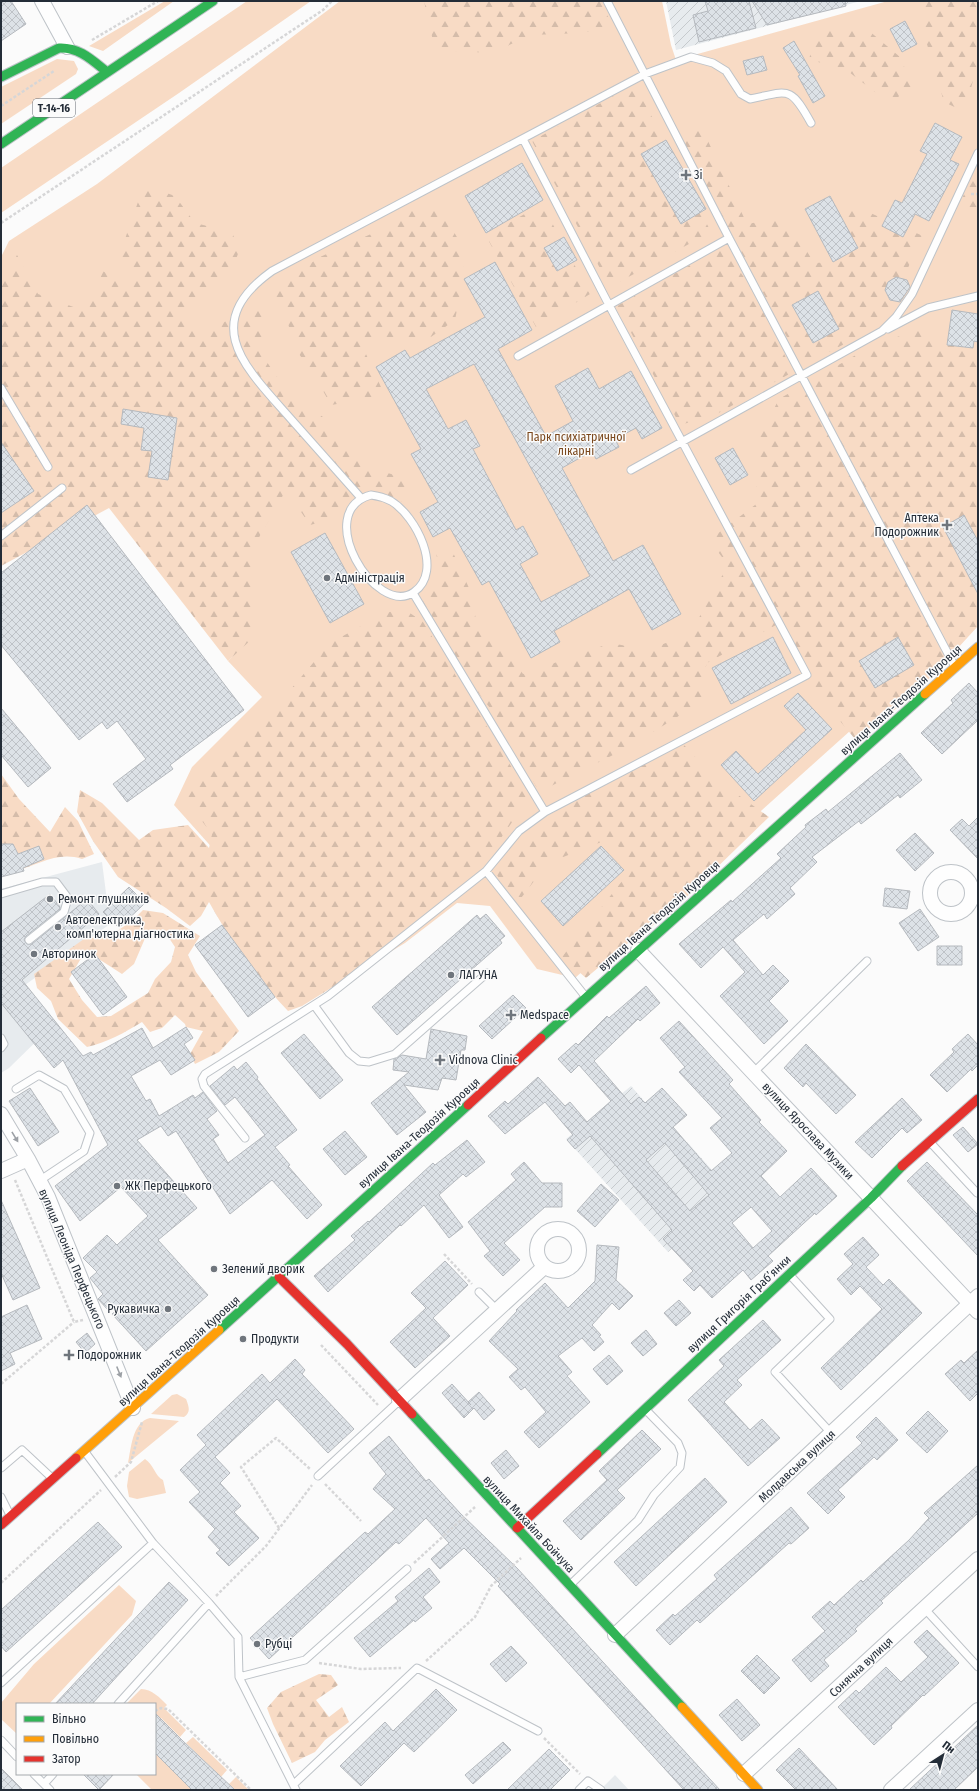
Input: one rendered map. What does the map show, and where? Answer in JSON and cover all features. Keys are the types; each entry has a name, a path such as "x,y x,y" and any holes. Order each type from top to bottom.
{"street":[{"path":"42,1 67,46"},
{"name":"Т-14-16","path":"1,144 213,1"},
{"path":"1,77 59,48 67,46 78,50 107,72"},
{"name":"вулиця Івана-Теодозія Куровця","path":"1,1525 54,1480 638,950 978,647"},
{"name":"вулиця Ярослава Музики","path":"638,950 870,1198 975,1304"},
{"name":"вулиця Григорія Грабʼянки","path":"517,1528 929,1141 978,1099"},
{"name":"вулиця Леоніда Перфецького","path":"1,1114 28,1159 48,1197 133,1408"},
{"path":"5,1169 28,1159"},
{"path":"399,1400 544,1267"},
{"name":"вулиця Михайла Бойчука","path":"279,1277 347,1344 758,1790"},
{"name":"Молдавська вулиця","path":"615,1635 831,1433 975,1304"},
{"name":"Сонячна вулиця","path":"744,1774 978,1559"},
{"path":"891,1790 978,1710"}],"lane":[{"path":"607,1 729,238 955,667"},
{"path":"361,498 247,367 237,349 234,340 234,330 237,312 251,288 272,271 645,74 691,58 714,63 726,70 741,94 750,99 785,92 793,96 802,105 812,123"},
{"path":"245,1138 204,1086 202,1079 205,1074 328,996 486,871 519,831 545,812 807,675 522,139"},
{"path":"882,331 896,317 912,294 978,152"},
{"path":"518,356 729,238"},
{"path":"631,470 882,331 928,308 978,296"},
{"path":"1,388 48,467"},
{"path":"1,536 62,488"},
{"path":"371,495 382,497 392,502 401,509 417,530 426,553 427,565 421,586 413,593 402,596 382,590 372,582 357,562 348,538 347,526 353,505 361,498 371,495"},
{"path":"413,593 545,812"},
{"path":"486,871 586,997"},
{"path":"1,894 42,882 56,882 68,898 64,912 29,940"},
{"path":"753,1073 867,961"},
{"path":"314,1005 349,1053 359,1061 369,1062 395,1054 487,973"},
{"path":"1,1038 4,1044 1,1048"},
{"path":"16,1089 39,1075 64,1089 90,1133 84,1152 39,1181"},
{"path":"929,1141 976,1194 978,1192"},
{"path":"789,1274 830,1319 775,1372 831,1433"},
{"path":"479,1292 497,1310"},
{"path":"318,1476 399,1400"},
{"path":"570,1586 638,1520 654,1495 680,1467 682,1453 678,1443 645,1409"},
{"path":"1,1468 22,1450 54,1480"},
{"path":"85,1452 153,1543 209,1603 238,1638 239,1677 295,1787 417,1668 538,1731"},
{"path":"1,1497 11,1517"},
{"path":"1,1683 153,1543"},
{"path":"239,1677 305,1660 407,1569"},
{"path":"119,1703 209,1603"},
{"path":"924,1608 978,1667"},
{"path":"1,1740 16,1756"},
{"path":"35,1775 50,1790"},
{"path":"44,1784 52,1775"},
{"path":"579,1790 588,1781 601,1790"}],"path":[{"path":"85,44 158,1"},
{"path":"1,223 324,10 332,1"},
{"path":"1,106 58,69"},
{"path":"5,1169 74,1322"},
{"path":"444,1254 479,1292"},
{"path":"1,1384 74,1322 88,1319"},
{"path":"318,1341 385,1413"},
{"path":"1,1583 131,1462 143,1421"},
{"path":"279,1528 241,1467 276,1438 318,1476 361,1521"},
{"path":"209,1603 266,1546 318,1476"},
{"path":"407,1569 488,1496"},
{"path":"469,1503 480,1514"},
{"path":"515,1552 526,1564"},
{"path":"305,1660 361,1669 417,1668 475,1617 491,1586 520,1558"},
{"path":"156,1710 161,1708 168,1709 251,1790"},
{"path":"538,1731 588,1781"}],"shaded area":[{"path":"666,1 861,1 676,50"},
{"name":"Авторинок","path":"102,862 110,924 25,985 53,1025 9,1068 1,1073 1,889"},
{"path":"631,1086 676,1137 688,1143 734,1195 668,1252 566,1139"},
{"path":"615,1775 629,1790 600,1790"}],"green space":[{"path":"165,1 174,1 103,51 89,46"},
{"path":"247,1 311,1 179,93 1,213 1,168"},
{"name":"Парк психіатричної лікарні","path":"340,1 662,1 671,45 676,60 888,1 978,1 978,616 575,978 537,969 490,906 457,903 405,943 344,980 224,861 174,805 192,767 262,697 228,661 234,655 1,370 1,257 9,241 97,184"},
{"path":"424,1 600,1 613,27 581,33 531,35 492,53 435,50"},
{"path":"925,1 978,1 978,61 965,112 944,102 924,34"},
{"path":"819,27 868,30 900,57 913,87 889,103 849,72 809,59"},
{"path":"57,59 74,61 78,69 76,74 1,124 1,87"},
{"path":"635,84 711,232 610,287 532,141"},
{"path":"700,124 747,224 786,217 814,263 833,262 858,248 836,207 868,212 923,236 881,325 804,365 794,350 737,245 681,136"},
{"path":"978,161 978,209 959,206"},
{"path":"144,185 175,196 195,223 232,232 239,251 232,270 184,314 201,332 265,304 262,355 289,394 323,417 338,438 364,466 408,479 403,502 365,489 340,517 310,525 286,490 253,548 253,638 228,661 109,508 1,566 1,288 17,255 38,294 87,312 103,271 124,284 137,279 119,256"},
{"path":"542,204 590,294 536,327 486,236"},
{"path":"438,205 461,244 464,274 455,320 428,339 413,338 401,340 390,346 375,338 361,343 385,396 331,405 314,375 299,354 285,316 274,299 279,284 320,257 371,234 411,211"},
{"path":"722,247 751,287 793,372 715,415 680,425 617,306"},
{"path":"919,330 978,356 978,626 936,672 901,705 855,739 825,703 776,625 707,663 700,685 703,701 627,748 539,792 506,729 467,678 419,595 433,586 442,573 436,554 451,548 473,597 476,622 507,650 523,674 611,643 647,650 690,634 728,565 709,540 755,505 760,436 779,399 875,344"},
{"path":"407,611 423,622 526,791 526,802 481,867 346,976 344,980 302,1006 288,1011 266,987 246,960 226,931 209,902 201,916 190,926 166,908 118,877 93,841 77,812 80,790 102,803 139,840 153,830 188,825 209,848 212,834 184,798 274,709 330,643 387,612"},
{"path":"684,745 716,779 769,817 670,913 624,946 586,978 562,957 630,871 614,837 548,863 518,902 496,874 533,834 562,809 613,779"},
{"path":"1,774 19,799 50,832 65,807 78,821 94,854 82,859 73,857 56,858 15,871 1,848"},
{"path":"143,910 163,913 200,936 188,955 196,972 239,1031 219,1052 195,1064 190,1054 203,1031 186,1027 185,1024 175,1015 162,1028 150,1032 142,1022 116,1037 87,1047 58,1019 51,1001 37,988 34,974 84,939 111,935 132,921","holes":["163,929 175,947 171,962 155,979 148,993 111,1016 97,1017 82,1000 69,979 80,960 91,954 122,974 134,964 146,936"]},
{"path":"177,1394 186,1399 188,1404 188,1413 184,1417 151,1414 172,1395"},
{"path":"150,1418 179,1421 128,1463 133,1437 136,1430 139,1425"},
{"path":"145,1459 163,1480 166,1493 137,1499 129,1497 127,1486 129,1472"},
{"path":"119,1585 136,1601 132,1615 50,1703 16,1703 16,1733 1,1719 1,1703 34,1664"},
{"path":"319,1674 331,1675 338,1685 316,1700 329,1717 342,1707 349,1722 325,1740 315,1752 292,1763 267,1708 281,1692"},
{"path":"141,1689 152,1692 167,1705 164,1708 186,1730 180,1737 161,1718 156,1723 156,1703 127,1703"},
{"path":"193,1737 227,1770 221,1777 186,1743"},
{"path":"156,1754 192,1790 152,1790 137,1775 156,1775"},
{"path":"236,1777 249,1790 234,1790 228,1785"}],"building":[{"path":"1,1 11,1 26,24 1,41"},
{"path":"705,1 749,1 756,28 699,42 693,15 708,11"},
{"path":"752,1 845,1 846,6 767,25"},
{"path":"905,21 917,44 902,52 890,29"},
{"path":"794,41 825,96 813,103 798,76 800,75 783,48"},
{"path":"763,56 767,70 747,75 743,61"},
{"path":"935,123 962,137 950,160 959,164 929,221 915,214 903,237 882,226 895,200 902,203 927,154 920,151"},
{"path":"666,140 706,209 681,224 641,154"},
{"path":"522,163 543,200 486,233 465,196"},
{"path":"830,196 858,248 833,262 805,209"},
{"path":"564,237 577,260 557,271 544,248"},
{"path":"495,262 532,330 498,349 546,436 573,421 555,386 588,368 599,389 631,371 662,428 642,439 636,428 615,439 619,447 596,459 592,451 562,468 613,561 643,545 681,614 652,630 629,589 554,631 560,642 531,658 489,581 482,585 450,528 433,537 420,512 438,502 411,454 421,449 376,367 405,350 410,358 485,317 464,279","holes":["474,364 590,576 541,602 520,564 538,554 523,526 516,530 473,449 480,446 466,420 448,429 426,389"]},
{"path":"896,277 907,280 910,287 900,302 890,300 885,290 888,282"},
{"path":"818,291 839,329 813,343 792,305"},
{"path":"952,310 978,314 978,342 974,341 973,348 947,345"},
{"path":"123,409 177,418 168,480 148,477 152,451 141,450 144,428 121,424"},
{"path":"1,442 34,491 1,513"},
{"path":"733,448 748,475 730,485 715,458"},
{"path":"87,505 244,710 170,765 173,769 127,802 113,784 146,759 117,721 107,729 102,722 79,740 1,645 1,573"},
{"path":"964,515 978,541 978,594 943,527"},
{"name":"Адміністрація","path":"325,533 364,604 330,623 291,552"},
{"path":"773,637 791,673 731,704 712,668"},
{"path":"898,637 914,665 875,688 859,661"},
{"path":"969,683 978,693 978,720 942,754 921,733 953,703 951,700"},
{"path":"798,693 832,729 754,801 721,765 736,751 758,774 806,730 784,706"},
{"path":"1,708 51,768 28,787 1,755"},
{"path":"900,753 922,780 900,798 898,795 861,824 859,821 812,857 817,862 790,888 795,894 767,919 764,914 733,940 763,975 773,965 789,981 769,1001 788,1021 764,1044 720,996 745,972 723,947 701,968 679,944 731,900 732,902 781,858 777,854 806,827 805,825 826,809 828,812"},
{"path":"978,817 978,859 950,830 962,819 969,826"},
{"path":"915,833 934,853 915,871 896,850"},
{"path":"1,844 13,844 18,854 39,846 44,859 23,868 24,871 1,877"},
{"path":"601,846 624,870 563,926 541,901"},
{"path":"129,887 145,903 119,928 103,912"},
{"path":"885,888 910,891 907,909 883,906"},
{"path":"50,894 60,909 26,936 24,940 27,944 32,944 87,899 99,914 22,980 83,1056 91,1052 93,1055 142,1028 153,1048 186,1027 193,1038 184,1044 195,1060 171,1075 160,1060 131,1076 146,1101 150,1099 159,1116 193,1095 195,1098 203,1092 217,1111 207,1119 219,1135 213,1139 228,1163 265,1135 235,1097 225,1105 210,1086 234,1066 237,1070 246,1062 258,1077 257,1079 297,1130 275,1147 290,1165 288,1166 322,1205 307,1219 272,1180 230,1214 176,1131 168,1136 161,1126 137,1140 197,1208 158,1240 208,1295 146,1351 112,1314 122,1305 121,1304 108,1310 98,1299 103,1294 90,1278 97,1272 83,1258 107,1235 117,1245 148,1216 121,1187 80,1221 55,1186 108,1145 63,1060 54,1068 1,1003 1,932"},
{"path":"920,909 939,937 918,951 899,923"},
{"path":"486,914 505,936 500,940 502,943 397,1035 372,1007 477,915 480,919"},
{"path":"222,925 275,997 248,1017 195,945"},
{"path":"937,946 962,946 962,965 937,965"},
{"path":"95,954 127,997 103,1015 71,972"},
{"path":"646,986 660,1003 640,1021 638,1019 594,1061 631,1104 639,1097 645,1103 662,1088 687,1115 673,1127 711,1171 732,1153 710,1128 722,1118 679,1072 685,1067 660,1038 679,1021 733,1080 729,1084 761,1120 759,1122 787,1151 761,1176 780,1197 811,1168 837,1196 816,1215 815,1213 768,1256 773,1261 751,1280 743,1270 712,1298 700,1285 694,1291 683,1280 693,1271 663,1239 672,1230 590,1136 575,1149 567,1140 573,1135 545,1102 505,1134 488,1116 505,1101 508,1104 538,1077 565,1106 570,1102 587,1122 611,1101 579,1065 571,1073 558,1059 576,1043 578,1045 607,1016 609,1018","holes":["665,1143 709,1195 690,1211 646,1160","751,1207 772,1231 753,1248 732,1223"]},
{"path":"513,995 526,1008 492,1039 479,1026"},
{"path":"431,1029 467,1036 465,1050 461,1050 456,1080 442,1078 438,1090 404,1085 426,1112 397,1135 371,1103 409,1072 393,1070 394,1059 402,1055 426,1059"},
{"path":"304,1034 343,1080 320,1099 281,1053"},
{"path":"968,1034 978,1045 978,1065 972,1071 971,1069 947,1092 930,1075 954,1052 952,1049"},
{"path":"806,1044 856,1095 836,1114 806,1083 803,1087 784,1068"},
{"path":"30,1088 59,1132 38,1146 9,1101"},
{"path":"902,1098 922,1120 907,1133 902,1128 872,1158 855,1142"},
{"path":"963,1127 978,1144 968,1152 953,1135"},
{"path":"345,1131 367,1157 345,1175 323,1149"},
{"path":"467,1140 485,1162 466,1177 463,1174 439,1195 463,1227 449,1238 424,1205 401,1226 400,1225 328,1292 314,1276 355,1240 351,1236 368,1221 369,1222 433,1163 435,1165"},
{"path":"524,1162 542,1183 562,1183 562,1207 545,1207 504,1243 520,1260 503,1276 484,1256 490,1251 468,1222 516,1180 511,1174"},
{"path":"927,1162 978,1215 978,1256 907,1181"},
{"path":"601,1184 619,1200 595,1227 577,1211"},
{"path":"1,1200 40,1288 13,1300 1,1273"},
{"path":"863,1237 879,1255 866,1267 883,1285 889,1279 922,1313 841,1390 821,1368 882,1309 860,1286 851,1295 837,1279 853,1264 844,1254"},
{"path":"597,1245 619,1247 616,1280 633,1296 619,1310 612,1303 592,1325 601,1335 599,1336 604,1342 594,1351 582,1338 558,1356 572,1372 567,1376 590,1402 539,1448 524,1432 546,1412 525,1387 521,1390 509,1377 518,1369 489,1341 517,1311 516,1310 545,1283 568,1308 595,1281"},
{"path":"445,1261 468,1285 433,1318 450,1336 415,1368 390,1342 426,1308 411,1293"},
{"path":"679,1300 691,1313 676,1326 664,1313"},
{"path":"27,1305 42,1339 10,1353 15,1364 1,1371 1,1317"},
{"path":"763,1320 781,1340 737,1380 742,1385 724,1402 750,1430 762,1419 780,1438 748,1466 688,1400 724,1366 719,1360"},
{"path":"646,1330 657,1344 643,1356 631,1343"},
{"path":"87,1333 95,1344 85,1353 76,1342"},
{"path":"978,1350 978,1393 970,1401 945,1374 961,1360 964,1363"},
{"path":"609,1355 623,1371 607,1385 593,1369"},
{"path":"295,1359 305,1370 302,1374 354,1429 328,1453 277,1399 215,1457 230,1473 220,1483 241,1506 234,1512 259,1538 229,1566 216,1553 220,1550 208,1537 215,1529 189,1502 200,1492 180,1470 206,1445 197,1435 262,1374 270,1383"},
{"path":"452,1384 468,1402 479,1392 495,1410 484,1420 474,1408 464,1418 442,1393"},
{"path":"928,1411 948,1431 927,1453 906,1433"},
{"path":"876,1417 898,1440 877,1460 874,1457 838,1490 845,1497 828,1514 807,1493 862,1443 856,1437"},
{"path":"642,1430 661,1449 617,1490 625,1498 581,1540 563,1521 607,1480 599,1471"},
{"path":"389,1436 426,1481 429,1479 460,1513 517,1568 720,1790 684,1790 498,1586 500,1584 464,1548 440,1569 431,1559 449,1543 426,1518 399,1544 396,1542 269,1659 250,1638 365,1532 368,1534 395,1509 373,1489 386,1474 369,1453"},
{"path":"506,1450 519,1466 504,1479 491,1463"},
{"path":"978,1465 978,1513 881,1601 883,1603 855,1629 857,1631 824,1660 829,1666 811,1682 792,1660 825,1631 812,1617 830,1601 834,1605 861,1580 863,1582 909,1540 929,1518 924,1513"},
{"path":"705,1478 727,1502 636,1586 614,1562"},
{"path":"791,1507 809,1528 791,1544 789,1543 700,1623 697,1620 670,1645 656,1630 673,1614 675,1616 717,1579 714,1575"},
{"path":"98,1522 122,1547 6,1652 1,1646 1,1610"},
{"path":"429,1568 440,1582 423,1597 432,1608 415,1622 414,1620 370,1657 354,1638 398,1601 395,1597"},
{"path":"169,1582 188,1600 93,1703 56,1703"},
{"path":"927,1630 959,1663 924,1696 923,1695 874,1745 838,1707 856,1690 859,1693 886,1667 901,1682 928,1657 914,1642"},
{"path":"511,1646 527,1663 506,1682 490,1664"},
{"path":"757,1655 780,1678 764,1694 741,1671"},
{"path":"436,1689 457,1710 414,1752 404,1743 361,1786 340,1766 385,1722 393,1731"},
{"path":"737,1699 760,1725 742,1741 719,1715"},
{"path":"156,1714 235,1790 192,1790 156,1754"},
{"path":"978,1725 978,1767 954,1790 909,1790"},
{"path":"503,1742 511,1750 473,1784 465,1775"},
{"path":"799,1748 838,1790 796,1790 776,1770"},
{"path":"549,1749 570,1770 550,1790 507,1790"},
{"path":"1,1768 23,1790 1,1790"},
{"path":"84,1775 113,1775 99,1790"}],"traffic: fast":[{"path":"1,144 213,1"},
{"path":"1,77 59,48 66,48 79,52 107,72"},
{"path":"541,1038 925,694"},
{"path":"219,1330 468,1105"},
{"path":"597,1454 871,1198 902,1166"},
{"path":"412,1414 682,1707"}],"traffic: slow":[{"path":"925,694 978,647"},
{"path":"76,1458 219,1330"},
{"path":"682,1707 758,1790"}],"traffic: jam":[{"path":"468,1105 541,1038"},
{"path":"902,1166 978,1099"},
{"path":"279,1277 347,1344 412,1414"},
{"path":"517,1528 597,1454"},
{"path":"1,1525 76,1458"}],"place":[{"name":"3і","path":"686,175"},
{"name":"Аптека Подорожник","path":"947,525"},
{"name":"Адміністрація","path":"327,578"},
{"name":"Ремонт глушників","path":"50,899"},
{"name":"Автоелектрика, комп'ютерна діагностика","path":"58,927"},
{"name":"Авторинок","path":"34,954"},
{"name":"ЛАГУНА","path":"451,975"},
{"name":"Medspace","path":"511,1015"},
{"name":"Vidnova Clinic","path":"440,1060"},
{"name":"ЖК Перфецького","path":"117,1186"},
{"name":"Зелений дворик","path":"214,1269"},
{"name":"Рукавичка","path":"168,1309"},
{"name":"Продукти","path":"243,1339"},
{"name":"Подорожник","path":"69,1355"},
{"name":"Рубці","path":"257,1644"}]}
